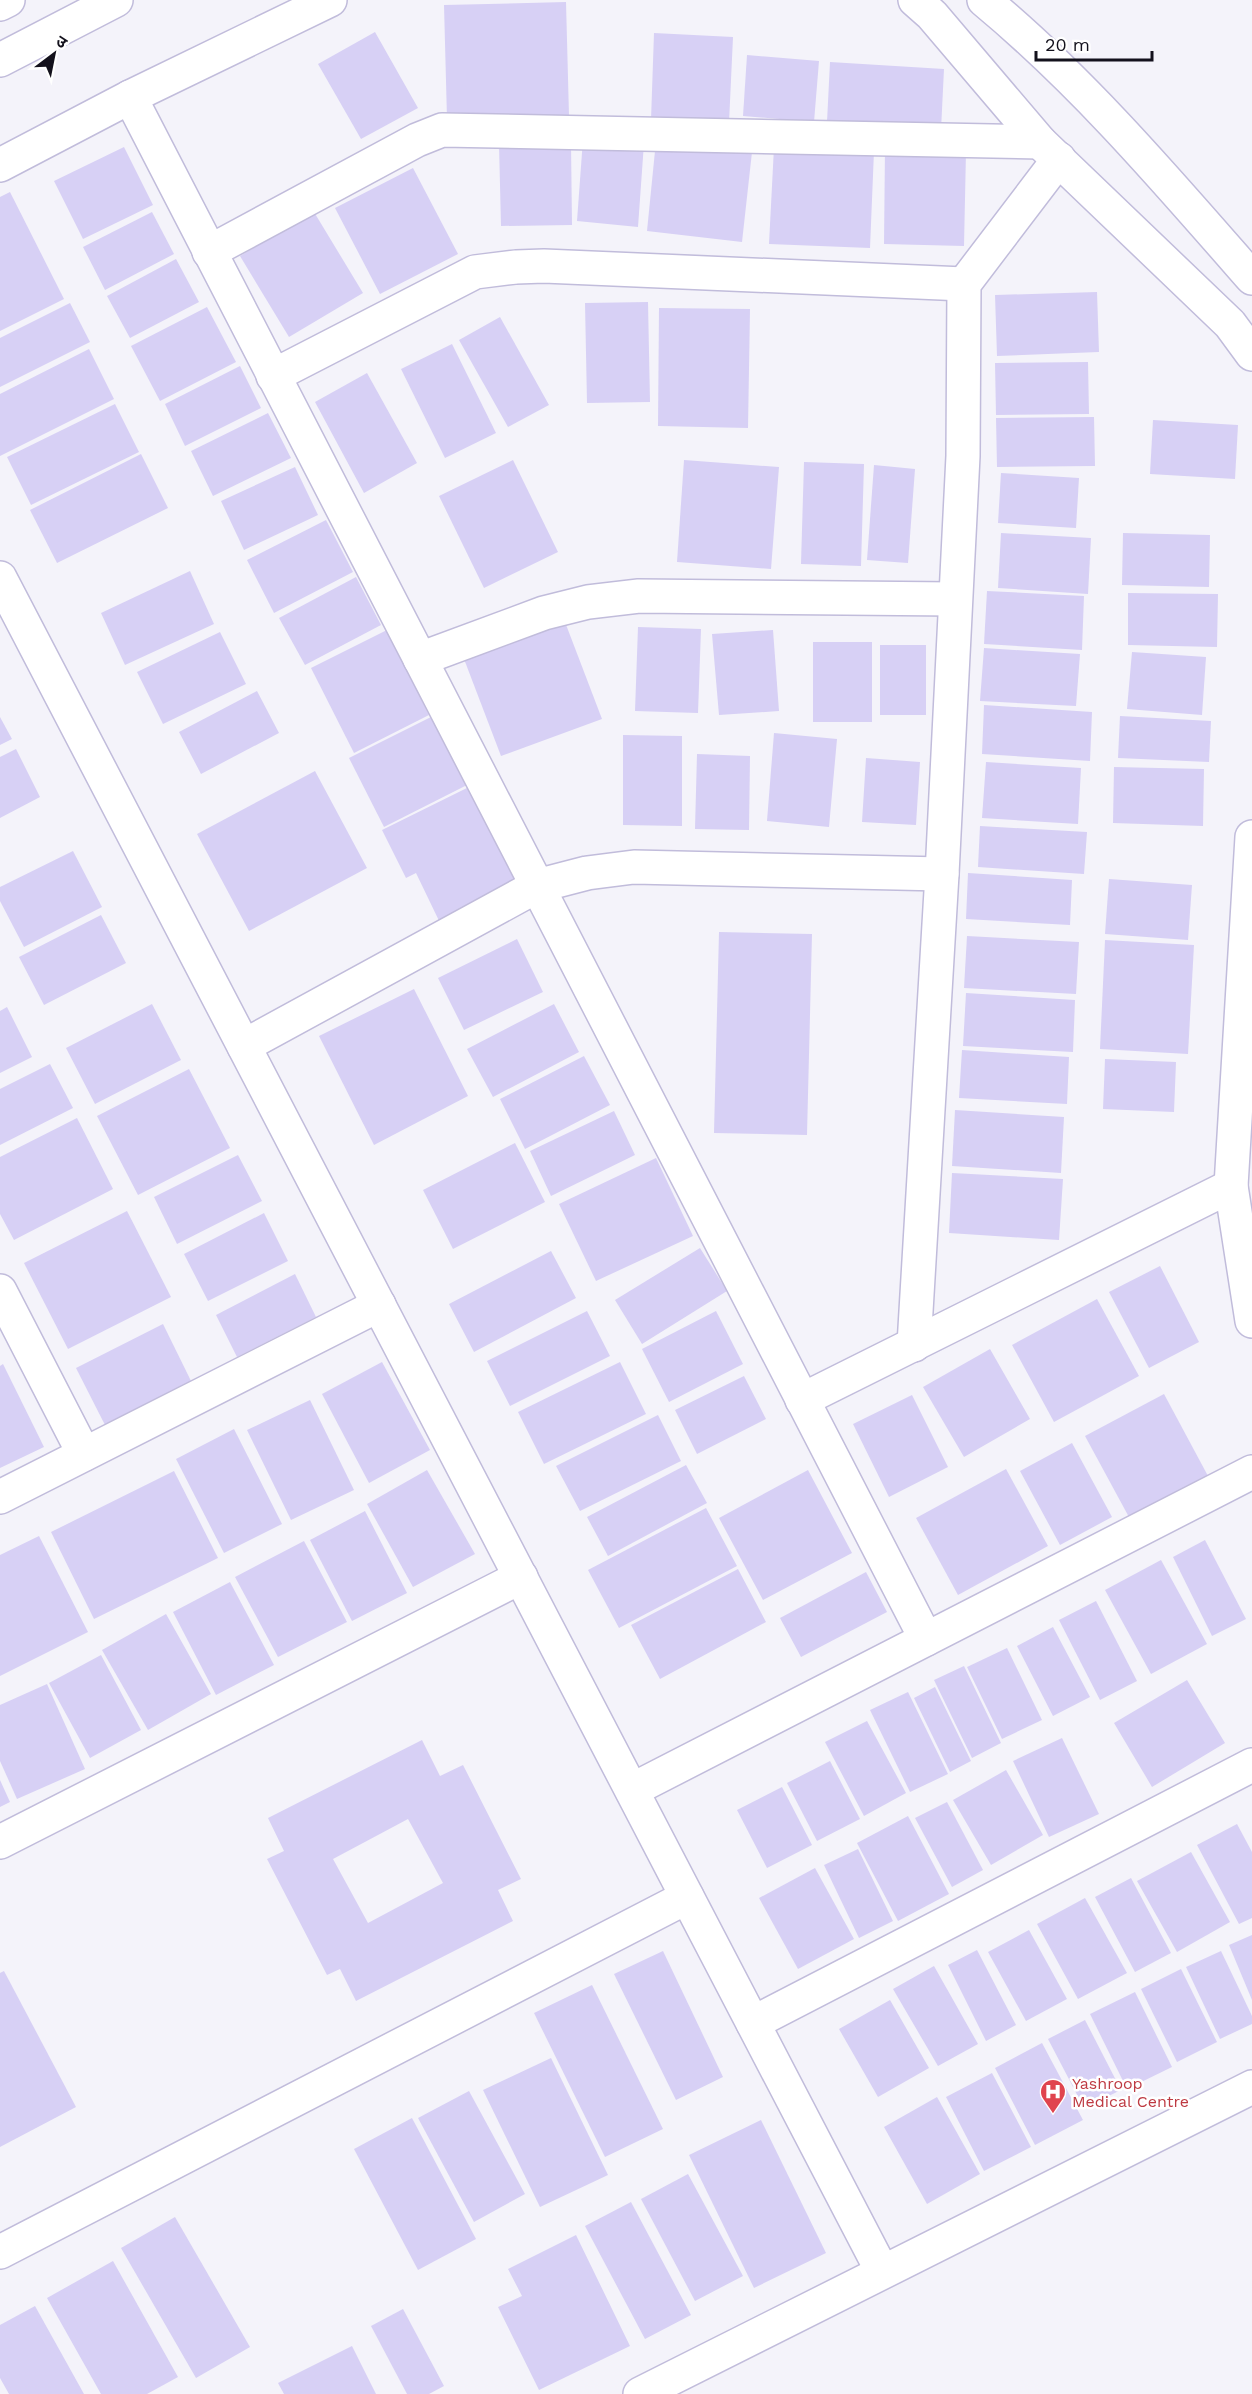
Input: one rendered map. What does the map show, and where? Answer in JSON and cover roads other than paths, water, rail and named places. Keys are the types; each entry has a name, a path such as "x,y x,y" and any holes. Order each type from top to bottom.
{"street":[{"path":"0,4 8,0"},
{"path":"0,60 116,0"},
{"path":"0,165 130,97 330,0"},
{"path":"915,0 932,15 1049,151 1230,324 1252,354"},
{"path":"984,0 1015,25 1096,106 1176,191 1252,278"},
{"path":"130,97 926,1639"},
{"path":"209,252 417,140 442,130 1049,151"},
{"path":"914,1344 942,874 963,456 964,284 1049,151"},
{"path":"273,376 475,272 544,266 964,284"},
{"path":"0,578 882,2271"},
{"path":"420,659 544,613 588,602 639,596 955,599"},
{"path":"1252,837 1231,1186 1252,1321"},
{"path":"244,1046 537,886 587,873 634,867 942,874"},
{"path":"802,1400 1231,1186"},
{"path":"0,1291 84,1454"},
{"path":"0,1497 379,1305"},
{"path":"632,1790 1252,1472"},
{"path":"0,1842 521,1577"},
{"path":"753,2024 1252,1765"},
{"path":"0,2252 687,1897"},
{"path":"640,2394 1252,2087"}],"place":[{"name":"Yashroop Medical Centre","path":"1053,2115"}]}
